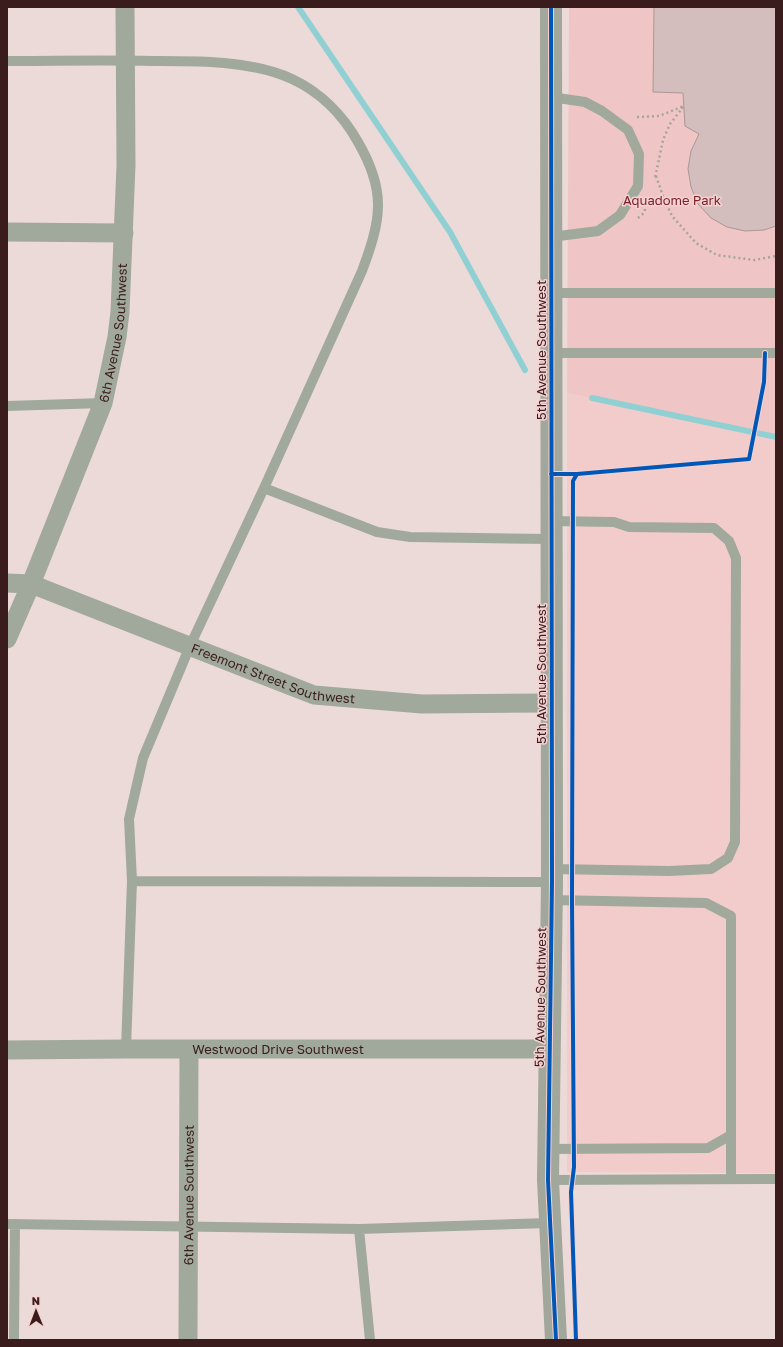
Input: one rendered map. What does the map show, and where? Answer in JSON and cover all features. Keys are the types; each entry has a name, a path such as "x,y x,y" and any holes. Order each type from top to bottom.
{"street":[{"name":"6th Avenue Southwest","path":"7,639 31,584 103,403 118,330 124,233 126,165 125,7"},
{"name":"5th Avenue Southwest","path":"551,7 551,884 548,1180 556,1340"},
{"path":"7,232 124,233"},
{"name":"Freemont Street Southwest","path":"7,583 31,584 314,695 422,704 551,703"},
{"name":"Westwood Drive Southwest","path":"7,1050 549,1049"},
{"name":"6th Avenue Southwest","path":"188,1340 187,1226 189,1050"}],"lane":[{"path":"7,61 203,61 265,69 292,79 321,96 350,127 369,161 377,187 379,210 373,241 362,271 264,488 190,646 143,758 129,819 132,881 126,1049"},
{"path":"551,97 585,102 602,111 628,130 639,154 638,186 620,215 598,231 551,237"},
{"path":"551,293 776,293"},
{"path":"551,352 776,353"},
{"path":"7,406 103,403"},
{"path":"264,488 377,532 410,537 551,530 614,522 629,527 714,528 729,541 736,558 735,842 728,858 711,869 669,871 551,884"},
{"path":"132,881 551,884 706,903 731,916 731,1179"},
{"path":"548,1149 708,1148 731,1135"},
{"path":"548,1180 776,1179"},
{"path":"14,1340 11,1224 187,1226 266,1229 359,1229 549,1223"},
{"path":"359,1229 370,1340"}],"path":[{"path":"636,117 659,116 684,106 663,140 656,175 672,216 696,243 717,255 754,260 776,256"}],"shaded area":[{"path":"567,393 776,436 776,1173 567,1172"}],"green space":[{"name":"Aquadome Park","path":"569,7 776,7 776,436 567,393"}],"building":[{"path":"654,7 776,7 776,226 764,230 745,231 727,227 711,218 698,204 691,187 688,169 691,151 699,134 685,126 683,93 653,92"}],"waterway":[{"path":"298,7 450,232 525,370"},
{"path":"592,398 776,437"}],"cycle path":[{"path":"551,7 552,882 548,1180 556,1340"},
{"path":"551,474 577,474 749,459 764,382 765,353"},
{"path":"576,1340 571,1192 574,1167 572,901 573,481 577,474"}]}
